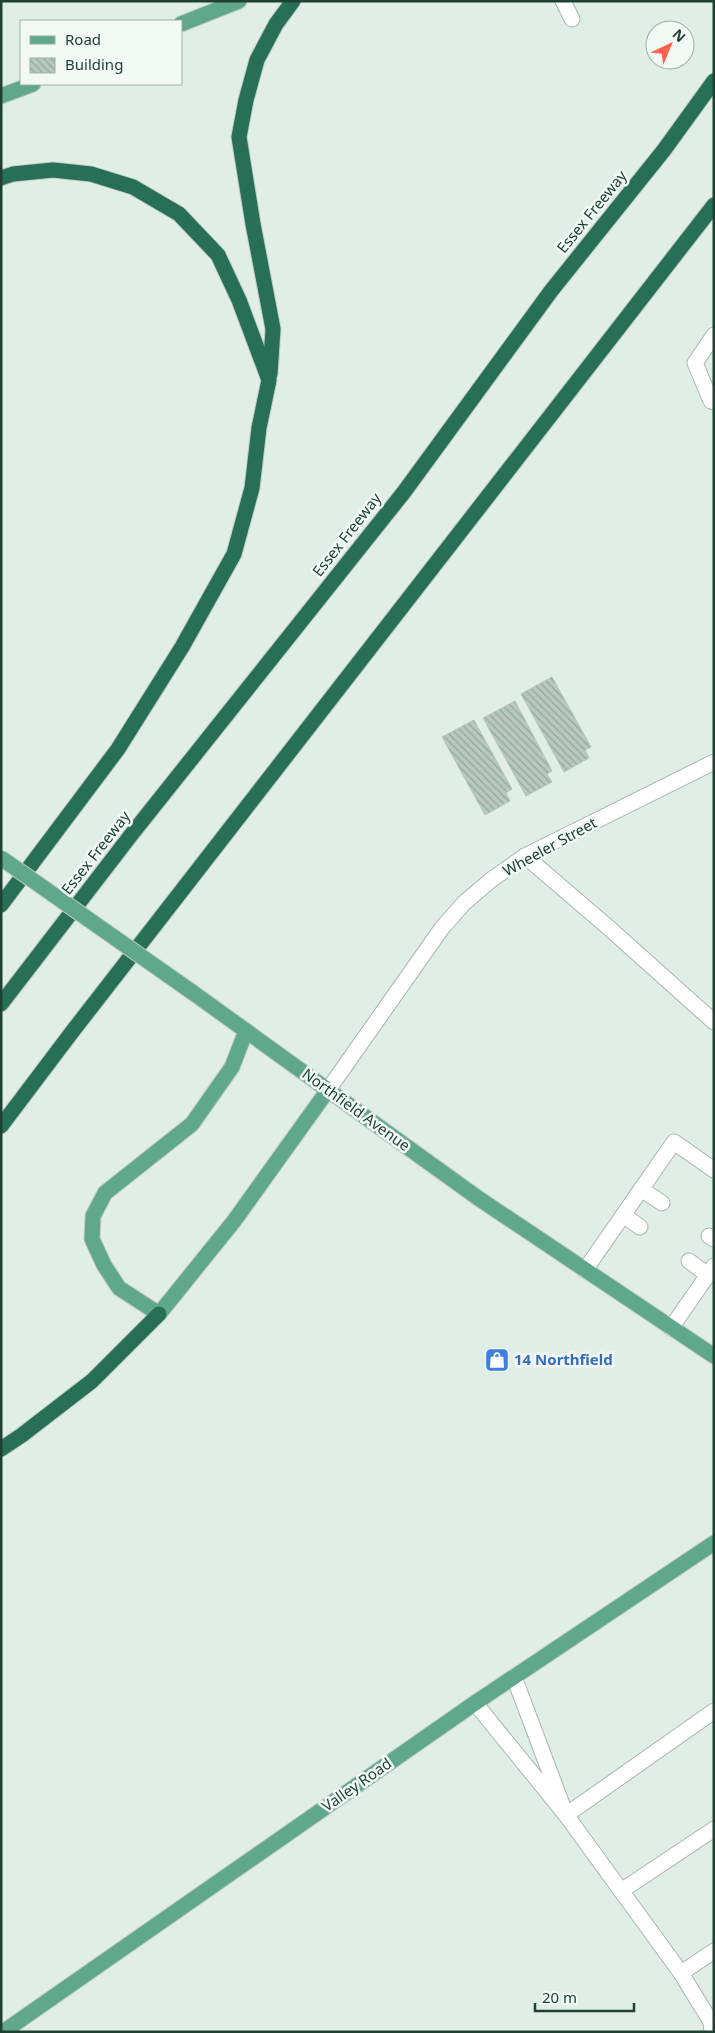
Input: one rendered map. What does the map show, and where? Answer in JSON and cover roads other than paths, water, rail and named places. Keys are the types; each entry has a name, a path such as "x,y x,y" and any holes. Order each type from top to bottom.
{"highway":[{"path":"1,905 118,749 182,647 234,554 252,488 259,428 269,380 273,330 239,137 246,100 258,60 276,24 293,1"},
{"name":"Essex Freeway","path":"1,1004 132,835 404,492 551,291 664,150 714,81"},
{"path":"1,178 13,174 53,170 91,174 133,187 179,214 218,255 239,300 269,380"},
{"path":"1,1126 714,205"},
{"path":"1,1449 92,1381 159,1314"}],"main road":[{"path":"182,24 239,1"},
{"path":"1,96 30,85"},
{"name":"Northfield Avenue","path":"1,858 192,992 478,1198 714,1356"},
{"path":"246,1031 232,1067 192,1124 105,1193 93,1216 92,1239 104,1265 119,1288 159,1314 234,1221 328,1090"},
{"name":"Valley Road","path":"4,2032 475,1703 714,1543"}],"street":[{"path":"563,1 572,19"},
{"path":"714,335 695,363 711,401 714,402"},
{"name":"Wheeler Street","path":"328,1090 442,928 464,903 491,880 525,856 714,762"},
{"path":"525,856 714,1022"},
{"path":"585,1270 674,1142 714,1170"},
{"path":"641,1189 662,1203"},
{"path":"623,1215 640,1227"},
{"path":"671,1328 711,1270 689,1261"},
{"path":"514,1677 566,1815"},
{"path":"475,1703 566,1815 681,1973 711,2022 712,2032"},
{"path":"566,1815 714,1711"},
{"path":"621,1891 714,1829"},
{"path":"681,1973 714,1951"}],"place":[{"name":"14 Northfield","path":"497,1360"}]}
